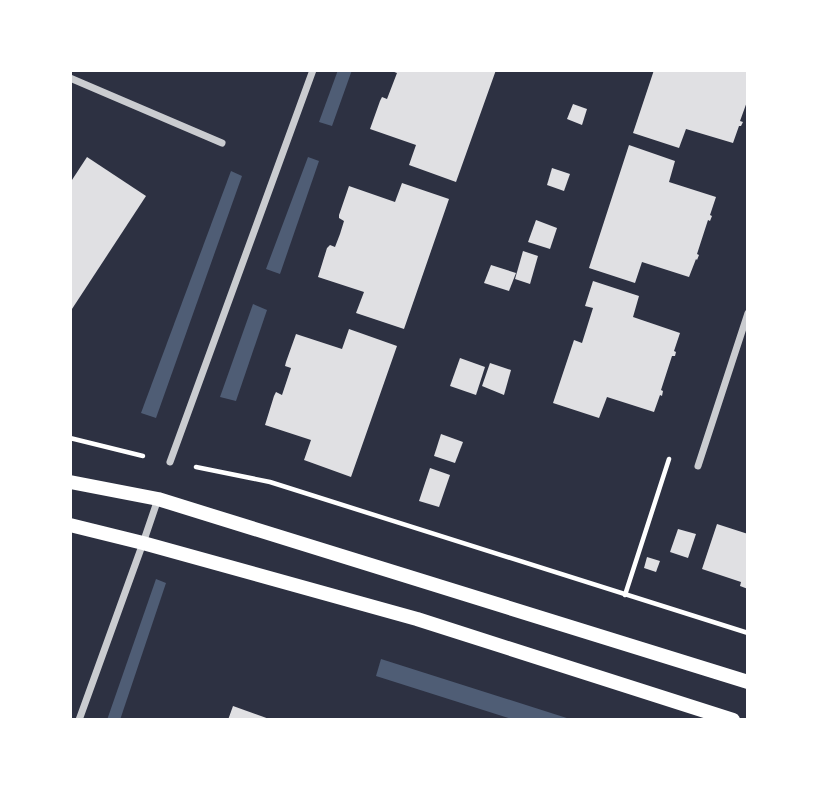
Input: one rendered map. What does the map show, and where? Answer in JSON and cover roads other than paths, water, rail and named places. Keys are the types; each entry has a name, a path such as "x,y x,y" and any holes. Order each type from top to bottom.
{"main road":[{"path":"70,482 158,499 748,682"},
{"path":"70,525 417,619 733,720"}],"street":[{"path":"170,462 313,70"},
{"path":"70,78 222,143"},
{"path":"698,466 748,313"},
{"path":"79,720 158,499"}],"water":[{"path":"338,70 352,70 332,126 319,122"},
{"path":"308,157 319,161 280,274 266,269"},
{"path":"231,171 242,176 156,418 141,413"},
{"path":"253,304 267,310 236,401 220,397"},
{"path":"156,579 166,583 120,720 107,720"},
{"path":"381,659 573,720 515,720 376,676"}]}
